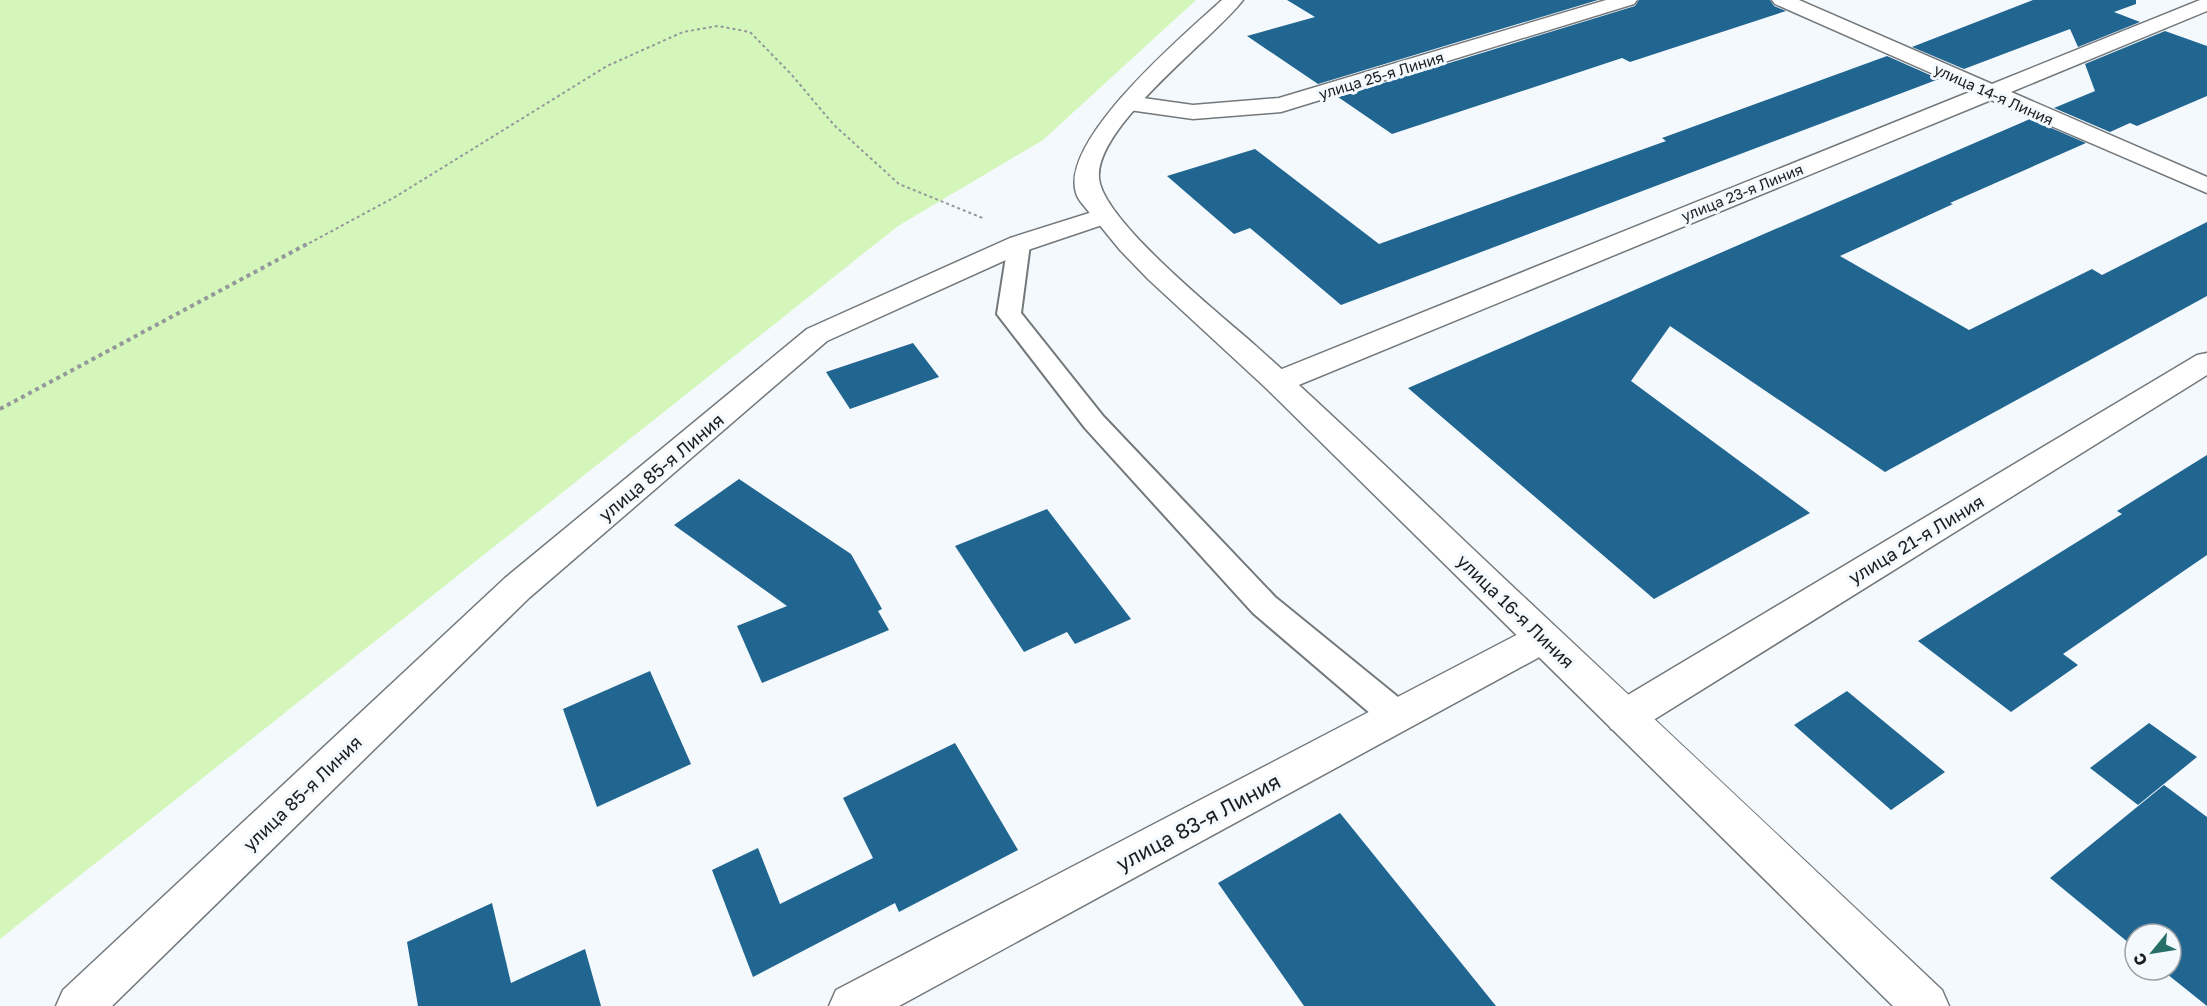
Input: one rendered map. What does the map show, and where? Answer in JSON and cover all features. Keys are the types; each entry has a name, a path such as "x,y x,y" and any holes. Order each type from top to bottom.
{"street":[{"path":"1105,216 1089,196 1086,174 1094,151 1129,104 1167,61 1233,0"},
{"name":"улица 25-я Линия","path":"1129,104 1193,112 1281,105 1627,0"},
{"name":"улица 14-я Линия","path":"1782,0 2207,186"},
{"name":"улица 23-я Линия","path":"1278,382 2207,4"},
{"name":"улица 16-я Линия","path":"1105,216 1158,273 1278,382 1926,1006"},
{"name":"улица 85-я Линия","path":"78,1006 517,588 817,335 1019,244 1105,216"},
{"name":"улица 21-я Линия","path":"1625,717 2207,362"},
{"name":"улица 83-я Линия","path":"852,1006 1544,638"}],"lane":[{"path":"1019,244 1009,314 1094,422 1264,605 1397,717"}],"path":[{"path":"0,409 395,197 607,66 683,32 718,26 750,32 791,74 834,125 899,184 981,217 1019,244"}],"green space":[{"path":"0,0 1196,0 1043,140 898,226 0,939"}],"building":[{"path":"1287,0 1598,0 1318,84 1247,36 1315,17"},
{"path":"1639,0 1770,0 1774,6 1786,11 1630,62 1622,58 1392,134 1338,97 1635,6"},
{"path":"2033,0 2136,0 2136,4 2114,12 2140,22 2078,47 2070,29 1964,69 1912,47"},
{"path":"2165,31 2207,46 2207,96 2137,126 2130,123 2110,132 2054,108 2095,91 2085,64"},
{"path":"1887,56 1939,79 1341,305 1250,228 1234,234 1167,176 1255,149 1379,244 1666,141 1662,138"},
{"path":"2030,119 2086,143 1950,203 1953,204 1840,256 1969,330 2092,269 2102,275 2207,222 2207,296 1885,472 1670,326 1631,381 1810,513 1654,599 1408,388"},
{"path":"913,343 939,377 850,409 826,372"},
{"path":"2207,455 2207,555 2063,654 2078,665 2011,712 1918,641 2122,514 2117,511"},
{"path":"739,479 851,554 882,609 878,611 889,630 762,683 737,626 787,606 674,525"},
{"path":"1047,509 1131,619 1075,644 1067,632 1024,652 955,546"},
{"path":"650,671 691,764 597,807 563,709"},
{"path":"1847,691 1945,772 1891,810 1794,725"},
{"path":"2149,723 2197,757 2138,805 2090,768"},
{"path":"955,743 1018,850 899,912 895,903 753,977 712,870 758,848 780,904 873,858 843,798"},
{"path":"2164,785 2207,817 2207,1006 2177,982 2183,982 2183,922 2123,922 2123,938 2050,878"},
{"path":"1340,813 1496,1006 1304,1006 1218,883"},
{"path":"492,903 511,983 585,949 601,1006 418,1006 407,942"}]}
